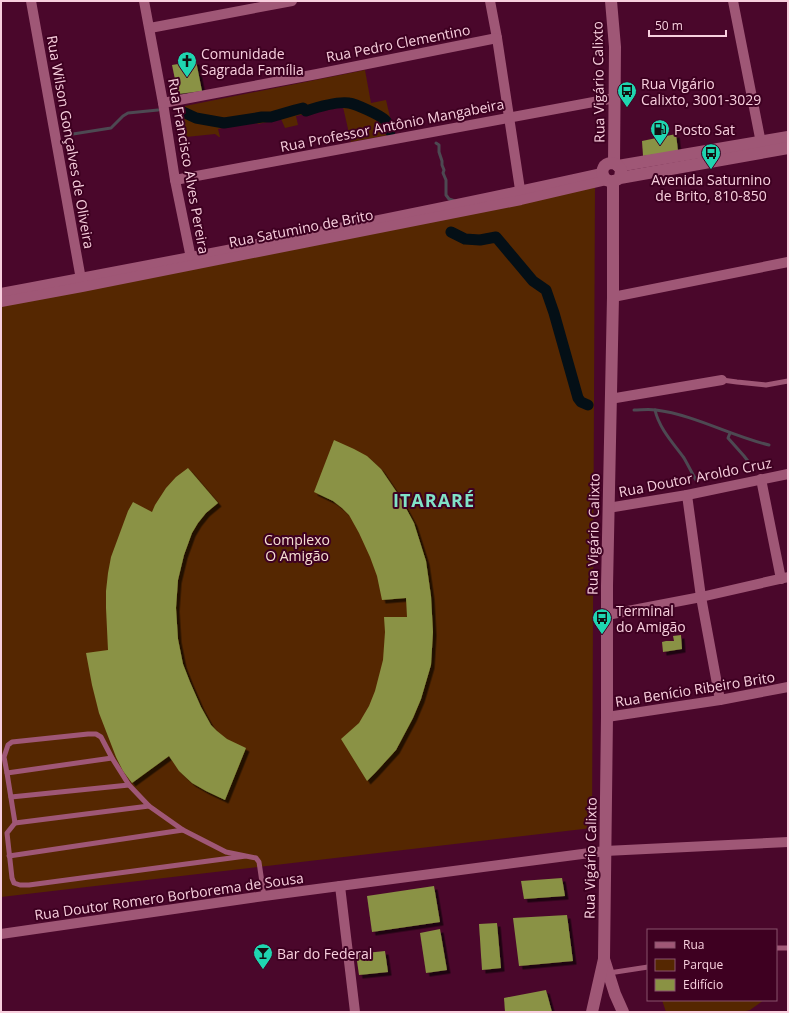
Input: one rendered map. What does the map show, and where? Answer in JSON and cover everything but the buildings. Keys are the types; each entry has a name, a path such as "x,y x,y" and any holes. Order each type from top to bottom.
{"main road":[{"name":"Rua Vigário Calixto","path":"592,1012 604,959 608,508 613,297 612,174 615,98 615,47 611,1"},
{"name":"Rua Satumino de Brito","path":"612,174 762,147 788,137"},
{"name":"Rua Satumino de Brito","path":"762,147 788,148"},
{"name":"Rua Vigário Calixto","path":"604,959 615,994 623,1012"}],"street":[{"name":"Rua Wilson Gonçalves de Oliveira","path":"31,1 82,283"},
{"name":"Rua Francisco Alves Pereira","path":"144,1 163,103 175,180 192,261"},
{"path":"150,28 292,1"},
{"path":"490,1 521,196"},
{"path":"733,1 762,147"},
{"name":"Rua Pedro Clementino","path":"163,103 497,38"},
{"name":"Rua Professor Antônio Mangabeira","path":"175,180 615,98"},
{"name":"Rua Satumino de Brito","path":"1,302 82,283 521,196 612,174"},
{"path":"613,297 788,262"},
{"name":"Rua Satumino de Brito","path":"1,293 82,283"},
{"path":"610,400 722,380"},
{"name":"Rua Doutor Aroldo Cruz","path":"608,508 686,495 788,474"},
{"path":"607,615 701,597 784,578 761,479"},
{"path":"686,495 701,597 720,700"},
{"name":"Rua Benício Ribeiro Brito","path":"607,717 720,700 788,687"},
{"name":"Rua Doutor Romero Borborema de Sousa","path":"1,934 264,896 605,851 788,842"},
{"path":"340,886 355,1012"}],"lane":[{"path":"722,380 766,384 788,382"},
{"path":"15,823 4,757 8,745 12,742 96,734 101,737 129,785 149,806 183,830 226,852 256,858 259,862 264,896"},
{"path":"7,773 112,758"},
{"path":"11,797 129,785"},
{"path":"149,806 15,823 7,833 12,878 14,883 20,885 30,885 246,856"},
{"path":"9,856 183,830"},
{"path":"777,948 788,948"},
{"path":"609,973 647,967"}],"green space":[{"path":"365,70 371,103 386,100 394,134 351,142 343,107 296,116 298,125 285,128 281,119 258,124 255,120 218,129 220,137 215,134 186,137 180,107"},
{"name":"Complexo O Amigão","path":"595,185 592,828 1,897 1,303"},
{"path":"662,1001 763,1001 750,1010 742,1012 666,1012"}],"waterway":[{"path":"183,112 196,118 224,123 271,117 303,108 306,111 322,106 349,103 368,110 385,120 388,123 390,131"},
{"path":"73,134 111,128 128,113 158,110"},
{"path":"436,143 439,145 439,152 444,170 443,173 446,180 446,195 449,199 455,201"},
{"path":"451,232 465,239 480,240 496,237 533,281 546,290 578,398 581,402 588,405"},
{"path":"634,410 653,410 685,416 769,445"},
{"path":"655,410 663,429 684,458 696,480"},
{"path":"730,433 728,438 754,469"}],"place":[{"name":"Comunidade Sagrada Família","path":"187,78"},
{"name":"Rua Vigário Calixto, 3001-3029","path":"627,108"},
{"name":"Posto Sat","path":"660,146"},
{"name":"Avenida Saturnino de Brito, 810-850","path":"711,170"},
{"name":"Terminal do Amigão","path":"602,635"},
{"name":"Bar do Federal","path":"263,970"}],"district":[{"name":"ITARARÉ","path":"434,500"}]}
